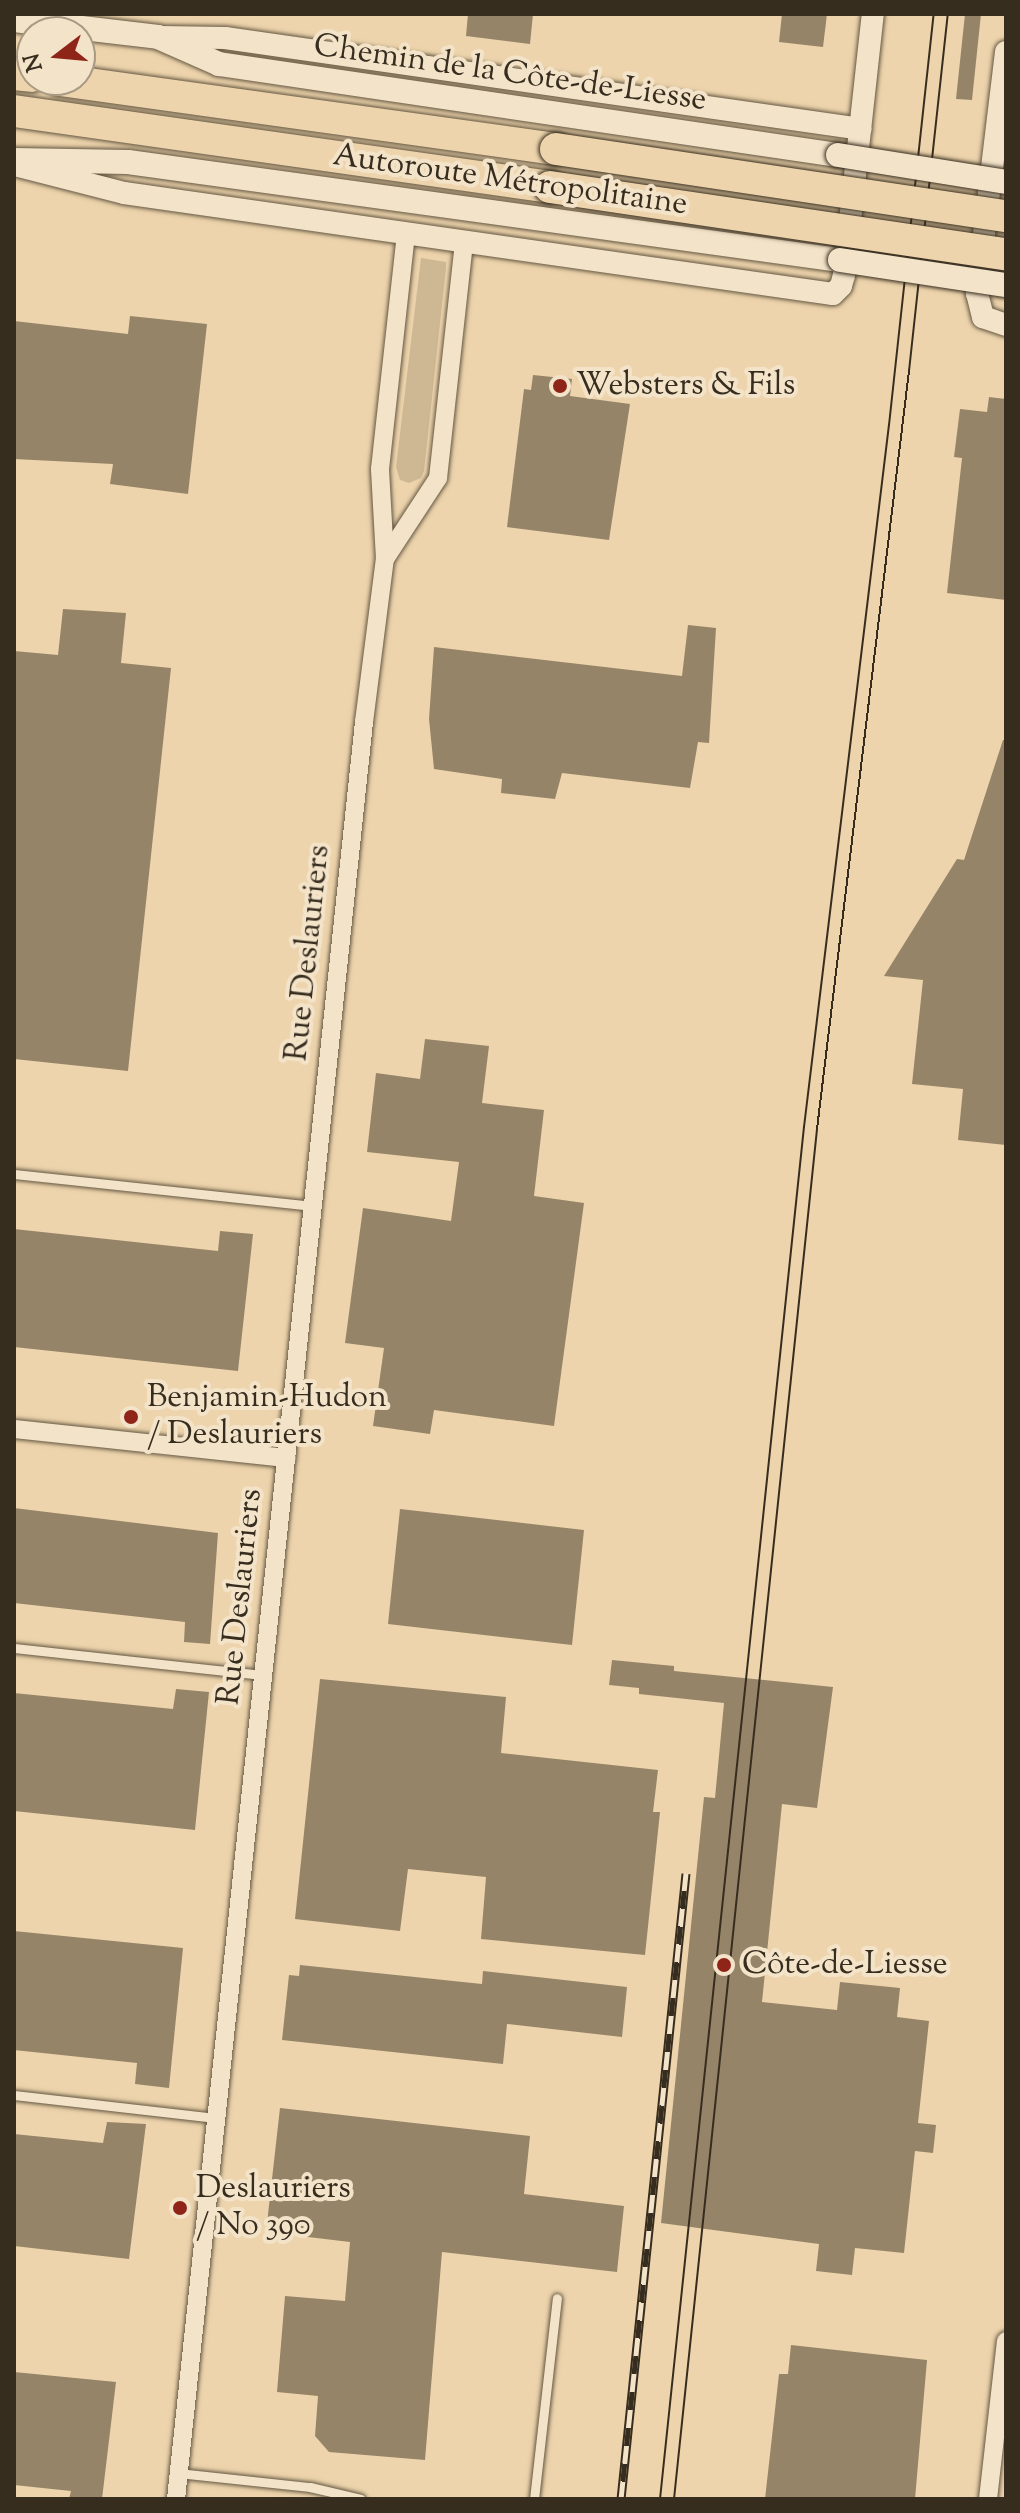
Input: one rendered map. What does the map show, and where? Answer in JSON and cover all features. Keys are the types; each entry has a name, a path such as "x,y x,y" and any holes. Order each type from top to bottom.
{"highway":[{"name":"Autoroute Métropolitaine","path":"96,85 1006,216"},
{"name":"Autoroute Métropolitaine","path":"14,111 1006,254"}],"main road":[{"name":"Chemin de la Côte-de-Liesse","path":"14,20 158,37 219,64 1006,182"},
{"path":"14,162 128,162 1006,285"}],"street":[{"path":"14,162 124,193 833,294 843,281 873,14"},
{"name":"Chemin de la Côte-de-Liesse","path":"158,37 225,38 861,129"},
{"path":"1006,52 999,151 977,302 988,321 1006,325"},
{"name":"Rue Deslauriers","path":"176,2499 372,651 385,559 380,469 406,235"},
{"name":"Rue Deslauriers","path":"385,559 438,478 464,243"},
{"path":"14,1429 286,1458"},
{"path":"988,2499 1006,2341"}],"lane":[{"path":"14,1174 313,1206"},
{"path":"14,1648 263,1675"},
{"path":"14,2095 216,2118"},
{"path":"534,2499 557,2298"},
{"path":"178,2473 310,2487 361,2499"}],"shaded area":[{"path":"421,258 446,262 446,268 424,471 421,478 409,483 400,480 396,467"}],"building":[{"path":"468,14 533,14 530,44 466,36"},
{"path":"782,14 827,14 823,47 779,42"},
{"path":"965,14 981,14 972,100 956,99"},
{"path":"130,316 207,324 188,494 110,484 113,464 14,459 14,321 128,334"},
{"path":"533,375 572,379 570,396 630,404 609,540 507,527 524,389 531,390"},
{"path":"989,397 1006,399 1006,600 947,593 962,458 954,457 960,409 987,412"},
{"path":"63,609 126,613 121,663 171,668 128,1071 14,1059 14,651 58,655"},
{"path":"688,625 716,628 709,743 698,742 690,788 562,773 555,799 501,793 502,779 434,769 429,719 434,647 682,676"},
{"path":"1003,740 1006,740 1006,1145 958,1140 963,1089 912,1084 923,980 884,976 957,859 964,860"},
{"path":"425,1039 489,1046 482,1103 544,1110 534,1196 584,1203 554,1426 434,1410 430,1434 373,1426 384,1348 345,1343 363,1208 451,1221 459,1162 367,1152 376,1073 420,1079"},
{"path":"14,1229 218,1251 220,1231 253,1234 238,1371 14,1347"},
{"path":"14,1508 218,1533 210,1644 184,1642 185,1622 14,1603"},
{"path":"400,1509 584,1530 572,1645 388,1624"},
{"path":"612,1660 674,1666 674,1671 833,1687 817,1808 782,1804 762,2002 837,2010 840,1982 900,1988 897,2017 929,2021 918,2123 936,2125 935,2135 933,2153 915,2151 904,2253 855,2248 852,2275 816,2271 819,2244 661,2223 704,1797 715,1798 724,1703 639,1694 639,1688 609,1685"},
{"path":"320,1679 506,1697 501,1753 658,1770 653,1812 660,1812 645,1955 481,1939 486,1877 408,1869 400,1931 295,1919"},
{"path":"176,1689 209,1692 195,1830 14,1811 14,1693 173,1709"},
{"path":"14,1931 183,1948 169,2088 135,2084 137,2063 14,2050"},
{"path":"300,1965 482,1984 483,1971 627,1987 622,2037 507,2024 503,2064 282,2040 289,1975 299,1976"},
{"path":"280,2108 530,2136 524,2194 624,2206 617,2272 442,2252 425,2460 329,2452 315,2436 318,2396 277,2392 285,2296 345,2301 350,2242 266,2232"},
{"path":"107,2122 146,2124 129,2259 14,2246 14,2134 103,2143"},
{"path":"791,2345 927,2360 915,2499 765,2499 779,2374 788,2374"},
{"path":"14,2372 116,2382 102,2499 69,2499 71,2491 14,2485"}],"tram line":[{"path":"660,2499 804,1127 889,425 934,14"},
{"path":"674,2499 817,1129 909,371 948,14"}],"railway":[{"path":"621,2499 686,1873"}],"place":[{"name":"Websters & Fils","path":"560,386"},
{"name":"Benjamin-Hudon / Deslauriers","path":"131,1417"},
{"name":"Côte-de-Liesse","path":"724,1965"},
{"name":"Deslauriers / No 390","path":"180,2208"}]}
